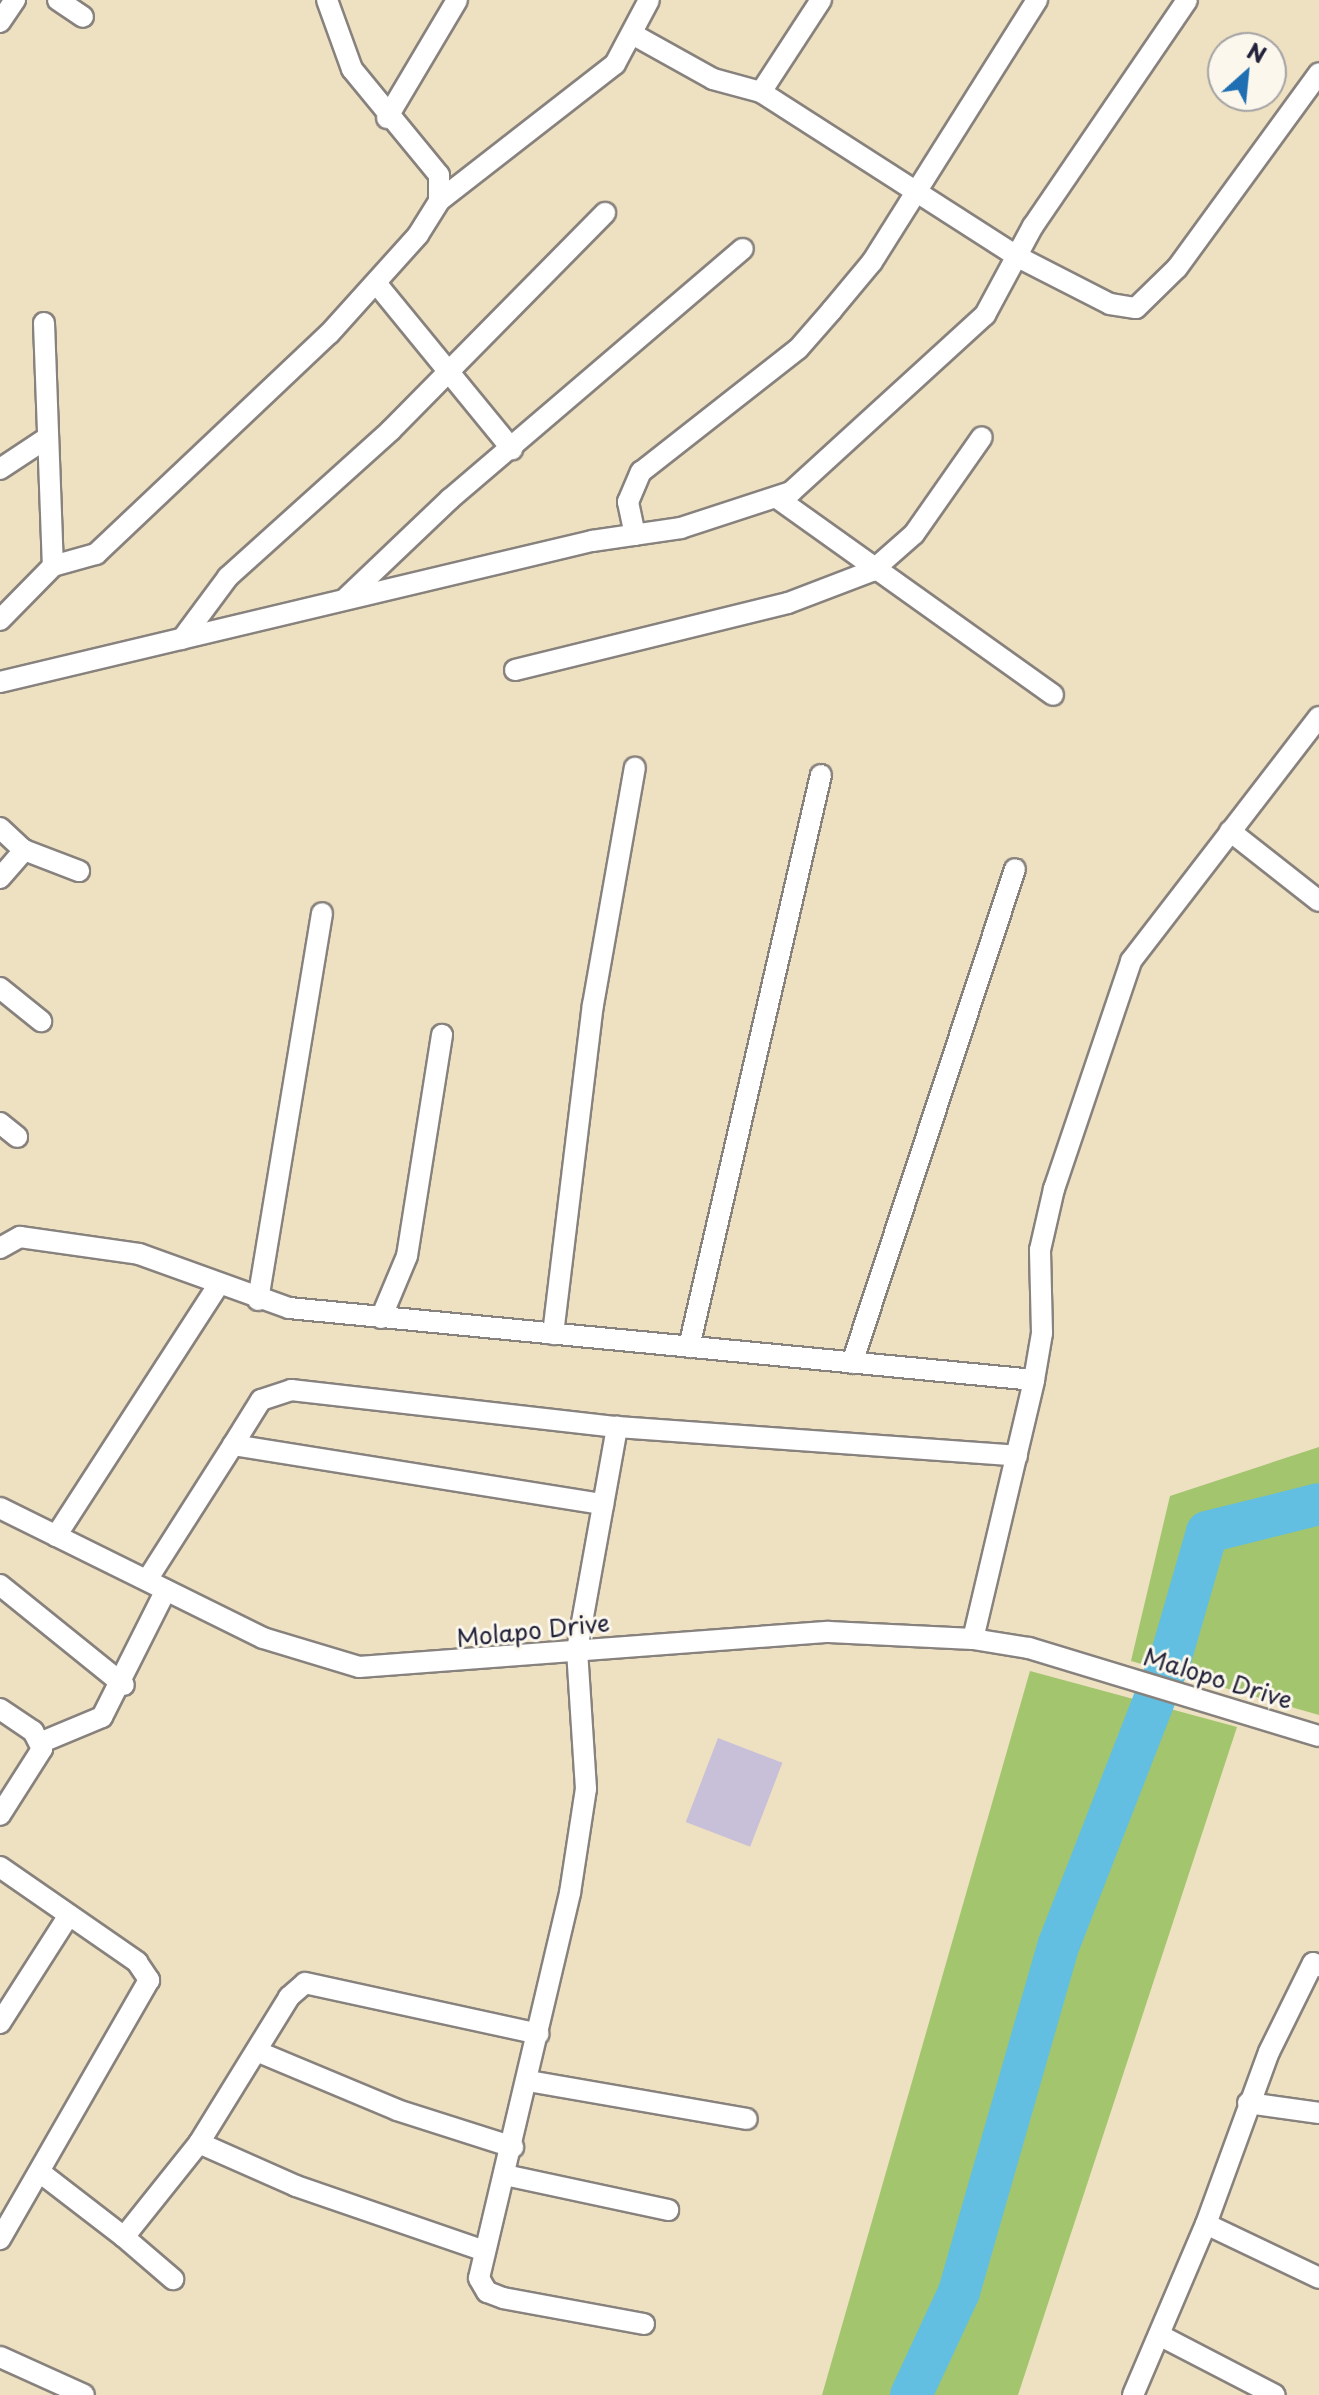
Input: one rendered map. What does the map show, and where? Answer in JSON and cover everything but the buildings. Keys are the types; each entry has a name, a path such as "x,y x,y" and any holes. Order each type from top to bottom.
{"street":[{"path":"0,22 15,0"},
{"path":"58,0 83,17"},
{"path":"327,0 352,69 387,118 439,175 439,201"},
{"path":"387,118 457,0"},
{"path":"0,620 53,566 96,554 376,283 439,201 615,64 634,35 649,0"},
{"path":"761,92 821,0"},
{"path":"635,535 628,502 641,472 798,349 872,262 1037,0"},
{"path":"0,682 346,598 635,535 777,498 985,315 1018,257 1187,0"},
{"path":"634,35 713,79 761,92 1018,257 1110,304 1136,308 1154,298 1319,73"},
{"path":"182,639 228,577 449,373 605,213"},
{"path":"346,598 743,249"},
{"path":"376,283 512,449"},
{"path":"44,323 53,566"},
{"path":"515,670 788,603 872,571 914,534 982,437"},
{"path":"0,469 47,438"},
{"path":"777,498 872,571 1053,695"},
{"path":"973,1639 1034,1380 1047,1220 1131,961 1318,721"},
{"path":"553,1334 593,1005 635,768"},
{"path":"689,1347 821,775"},
{"path":"0,828 24,850 79,871"},
{"path":"1230,831 1319,901"},
{"path":"0,878 24,850"},
{"path":"852,1363 1015,869"},
{"path":"258,1300 322,913"},
{"path":"0,988 41,1021"},
{"path":"381,1318 407,1256 442,1035"},
{"path":"0,1123 17,1137"},
{"path":"0,1248 20,1237 139,1254 258,1300 381,1318 1034,1380"},
{"path":"56,1536 218,1286"},
{"path":"147,1580 261,1400 291,1390 617,1427 1017,1456"},
{"path":"617,1427 577,1650 586,1789 529,2081 479,2278 487,2292 644,2324"},
{"path":"233,1445 603,1504"},
{"name":"Molapo Drive","path":"0,1508 263,1638 359,1667 829,1632 973,1639 1101,1669"},
{"path":"0,1585 124,1685"},
{"path":"42,1742 102,1717 124,1685 166,1590"},
{"name":"Malopo Drive","path":"1101,1669 1319,1736"},
{"path":"0,1709 42,1742"},
{"path":"0,1815 39,1761 42,1742"},
{"path":"0,1867 137,1962 149,1980 41,2173 0,2239"},
{"path":"0,2023 69,1915"},
{"path":"1133,2395 1161,2336 1206,2224 1248,2103 1317,1960"},
{"path":"124,2237 199,2143 261,2053 289,1997 305,1983 538,2034"},
{"path":"261,2053 397,2110 513,2147"},
{"path":"529,2081 747,2119"},
{"path":"1248,2103 1319,2113"},
{"path":"199,2143 309,2191 485,2251"},
{"path":"41,2173 173,2279"},
{"path":"505,2175 668,2210"},
{"path":"1206,2224 1319,2278"},
{"path":"1161,2336 1275,2395"},
{"path":"0,2357 84,2395"}],"shaded area":[{"path":"718,1738 782,1763 750,1847 686,1822"}],"green space":[{"path":"1319,1447 1319,1715 1131,1661 1170,1496"},
{"path":"1030,1671 1237,1727 1018,2395 822,2395"}],"waterway":[{"path":"911,2395 959,2292 1059,1944 1171,1657 1207,1532 1319,1504"}]}
